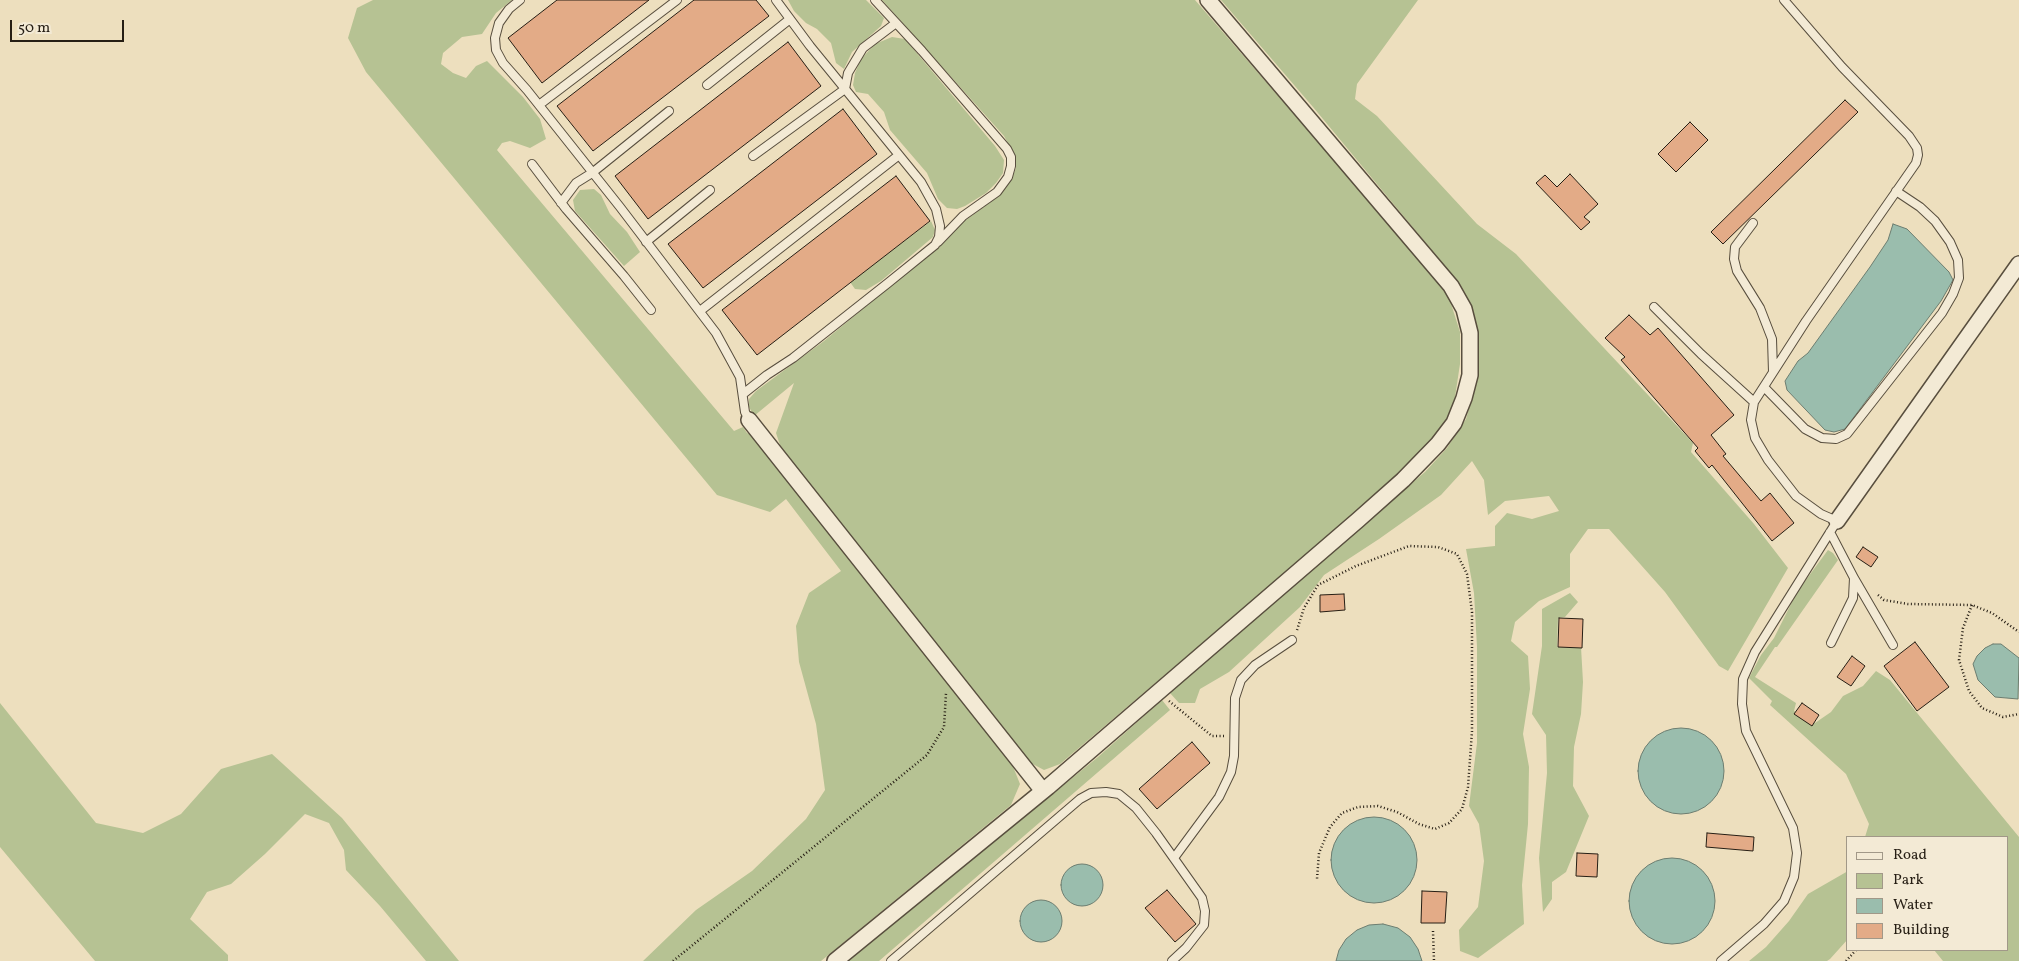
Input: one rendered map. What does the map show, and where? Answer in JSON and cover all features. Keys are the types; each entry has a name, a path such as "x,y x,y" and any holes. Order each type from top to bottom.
{"street":[{"path":"835,961 1043,791 1403,480 1438,444 1454,423 1464,398 1470,375 1470,333 1464,308 1452,286 1208,0"},
{"path":"1834,527 2019,264"},
{"path":"749,420 1043,791"}],"lane":[{"path":"520,0 509,9 499,23 495,38 496,50 503,63 539,105 716,333 740,376 745,412 749,420"},
{"path":"539,105 677,0"},
{"path":"776,0 921,182 936,209 940,226 939,237 934,245"},
{"path":"743,394 793,358 934,245 963,216 997,192 1008,177 1011,157 1007,149 875,0"},
{"path":"1784,0 1842,67 1909,136 1917,148 1916,163 1806,321 1773,372 1754,402 1751,420 1755,438 1768,460 1796,496 1834,527 1854,578 1893,645"},
{"path":"708,85 790,19"},
{"path":"753,156 845,89 848,73 863,48 896,23"},
{"path":"561,203 576,184 668,111"},
{"path":"700,311 899,155"},
{"path":"532,164 561,203 651,310"},
{"path":"646,242 710,190"},
{"path":"1764,387 1805,430 1822,438 1836,439 1848,434 1942,313 1953,294 1959,278 1958,260 1950,242 1935,221 1920,207 1896,191"},
{"path":"1754,223 1735,248 1734,259 1737,271 1760,308 1772,339 1773,372"},
{"path":"1654,307 1754,402"},
{"path":"1721,961 1764,924 1784,900 1794,877 1797,853 1792,828 1746,731 1742,704 1743,679 1755,652 1834,527"},
{"path":"1831,643 1853,598 1854,578"},
{"path":"1174,858 1219,797 1231,772 1234,756 1236,698 1241,680 1254,665 1292,640"},
{"path":"891,961 1080,798 1091,793 1106,792 1119,794 1128,800 1156,833 1202,898 1205,911 1204,925 1198,935 1172,961"}],"path":[{"path":"1292,640 1304,608 1318,585 1356,566 1409,546 1438,547 1457,554 1467,574 1472,612 1472,731 1468,787 1462,809 1449,823 1435,829 1418,824 1397,812 1378,806 1358,806 1342,813 1330,827 1319,853 1317,879"},
{"path":"1877,595 1884,600 1908,604 1972,606 1992,613 2019,632"},
{"path":"1972,606 1963,628 1959,660 1969,692 1982,708 2003,717 2019,714"},
{"path":"674,961 927,755 944,727 946,670"},
{"path":"1160,691 1174,707 1212,736 1234,737"},
{"path":"1433,932 1434,961"},
{"path":"1846,961 1855,951"}],"green space":[{"path":"373,0 512,0 496,13 482,34 462,37 443,53 441,64 453,73 466,78 476,66 487,61 523,97 540,119 546,139 530,148 510,141 502,143 497,150 734,431 743,427 747,433 755,436 1012,764 1020,784 1011,805 821,961 643,961 696,910 752,871 806,819 825,790 816,724 799,662 796,626 809,593 841,571 786,499 770,512 717,495 366,72 348,38 357,8"},
{"path":"788,0 866,0 884,18 881,26 852,52 844,69 836,63 831,43 794,11"},
{"path":"882,0 1195,0 1447,291 1460,332 1460,364 1455,397 1446,427 1393,481 1060,764 1044,770 1029,762 782,451 776,433 794,383 754,416 749,407 749,399 756,391 824,341 939,246 963,222 999,196 1012,178 1016,168 1015,156 1004,136"},
{"path":"1221,0 1418,0 1357,84 1355,99 1377,116 1477,224 1516,254 1693,443 1691,452 1754,524 1788,568 1728,671 1719,666 1665,592 1609,529 1588,529 1570,554 1570,587 1539,601 1515,622 1511,641 1528,656 1530,689 1523,734 1529,767 1528,824 1522,885 1524,924 1478,958 1460,951 1459,930 1478,907 1484,861 1479,824 1469,806 1477,743 1477,647 1474,593 1466,549 1495,546 1495,526 1507,513 1532,519 1559,511 1549,496 1505,501 1488,515 1484,480 1472,461 1441,495 1324,575 1300,607 1229,672 1200,689 1195,703 1179,703 1170,693 1295,582 1425,472 1447,448 1466,419 1478,377 1478,342 1474,314 1454,277 1313,107"},
{"path":"892,37 905,39 995,146 1004,160 1003,173 996,183 986,193 965,206 957,209 947,208 938,199 927,173 890,130 884,112 868,94 856,92 853,85 855,73 861,59 875,44"},
{"path":"594,189 601,195 610,214 627,232 640,252 624,266 575,211 573,200 580,190"},
{"path":"931,221 935,230 933,237 881,281 866,290 855,289 850,282"},
{"path":"1828,550 1833,553 1838,560 1755,677 1796,703 1794,711 1815,723 1831,712 1843,696 1863,686 1876,671 1890,680 2019,837 2019,961 1943,961 1935,951 2009,951 2009,836 1865,836 1869,824 1846,774 1770,705 1772,701 1749,678 1761,655 1774,638 1797,592"},
{"path":"1570,593 1578,602 1565,617 1558,618 1557,647 1581,647 1583,682 1581,714 1574,747 1573,786 1589,816 1566,872 1552,882 1552,899 1543,912 1539,858 1547,773 1546,735 1532,714 1542,646 1542,609"},
{"path":"1162,700 1170,710 879,961 847,961 1098,757"},
{"path":"0,703 96,823 143,833 181,814 221,769 272,754 342,818 459,961 426,961 380,906 346,870 344,850 329,823 305,814 265,854 231,884 207,892 190,919 228,955 228,961 95,961 0,847"},
{"path":"1846,872 1846,941 1827,961 1749,961 1766,947 1789,921 1808,894"}],"water":[{"path":"1893,224 1907,229 1949,272 1953,280 1941,301 1845,429 1834,432 1825,430 1787,390 1785,381 1798,361 1808,353 1870,267 1888,240"},
{"path":"1993,644 2001,644 2019,658 2018,699 1995,697 1978,680 1973,664 1977,656 1985,648"},
{"path":"1681,728 1698,731 1712,740 1721,754 1724,771 1721,788 1712,802 1698,811 1681,814 1664,811 1650,802 1641,788 1638,771 1641,754 1650,740 1664,731"},
{"path":"1374,817 1391,820 1405,829 1414,843 1417,860 1414,877 1405,891 1391,900 1374,903 1357,900 1343,891 1334,877 1331,860 1334,843 1343,829 1357,820"},
{"path":"1672,858 1689,861 1703,870 1712,884 1715,901 1712,918 1703,932 1689,941 1672,944 1655,941 1641,932 1632,918 1629,901 1632,884 1641,870 1655,861"},
{"path":"1086,864 1094,867 1100,873 1103,885 1100,897 1094,903 1078,906 1070,903 1064,897 1061,881 1064,873 1070,867"},
{"path":"1045,900 1053,903 1059,909 1062,921 1059,933 1053,939 1037,942 1029,939 1023,933 1020,917 1023,909 1029,903"},
{"path":"1383,924 1398,928 1410,937 1418,949 1422,961 1336,961 1339,950 1346,939 1357,930 1369,925"}],"building":[{"path":"557,0 649,0 542,83 508,38"},
{"path":"694,0 756,0 769,16 593,151 557,106"},
{"path":"788,42 821,86 648,219 615,176"},
{"path":"1845,100 1858,112 1723,244 1711,232"},
{"path":"843,109 877,154 703,288 668,244"},
{"path":"1690,122 1708,140 1676,172 1658,154"},
{"path":"1570,174 1598,204 1584,217 1590,222 1581,230 1536,183 1545,175 1557,187"},
{"path":"896,176 930,221 757,355 722,310"},
{"path":"1629,315 1650,335 1658,328 1734,415 1711,435 1726,454 1723,456 1761,501 1770,493 1794,523 1772,541 1712,465 1709,468 1695,451 1698,448 1621,360 1625,357 1605,338"},
{"path":"1863,547 1878,557 1871,567 1856,557"},
{"path":"1344,594 1345,610 1320,612 1320,595"},
{"path":"1559,618 1583,619 1582,648 1558,647"},
{"path":"1915,642 1949,687 1917,711 1884,666"},
{"path":"1852,656 1865,666 1851,686 1837,677"},
{"path":"1802,703 1819,715 1812,726 1794,714"},
{"path":"1192,742 1210,763 1157,809 1139,789"},
{"path":"1707,833 1754,837 1753,851 1706,847"},
{"path":"1577,853 1598,854 1597,877 1576,876"},
{"path":"1167,890 1196,924 1175,942 1145,908"},
{"path":"1422,891 1447,892 1445,923 1421,923"}]}
